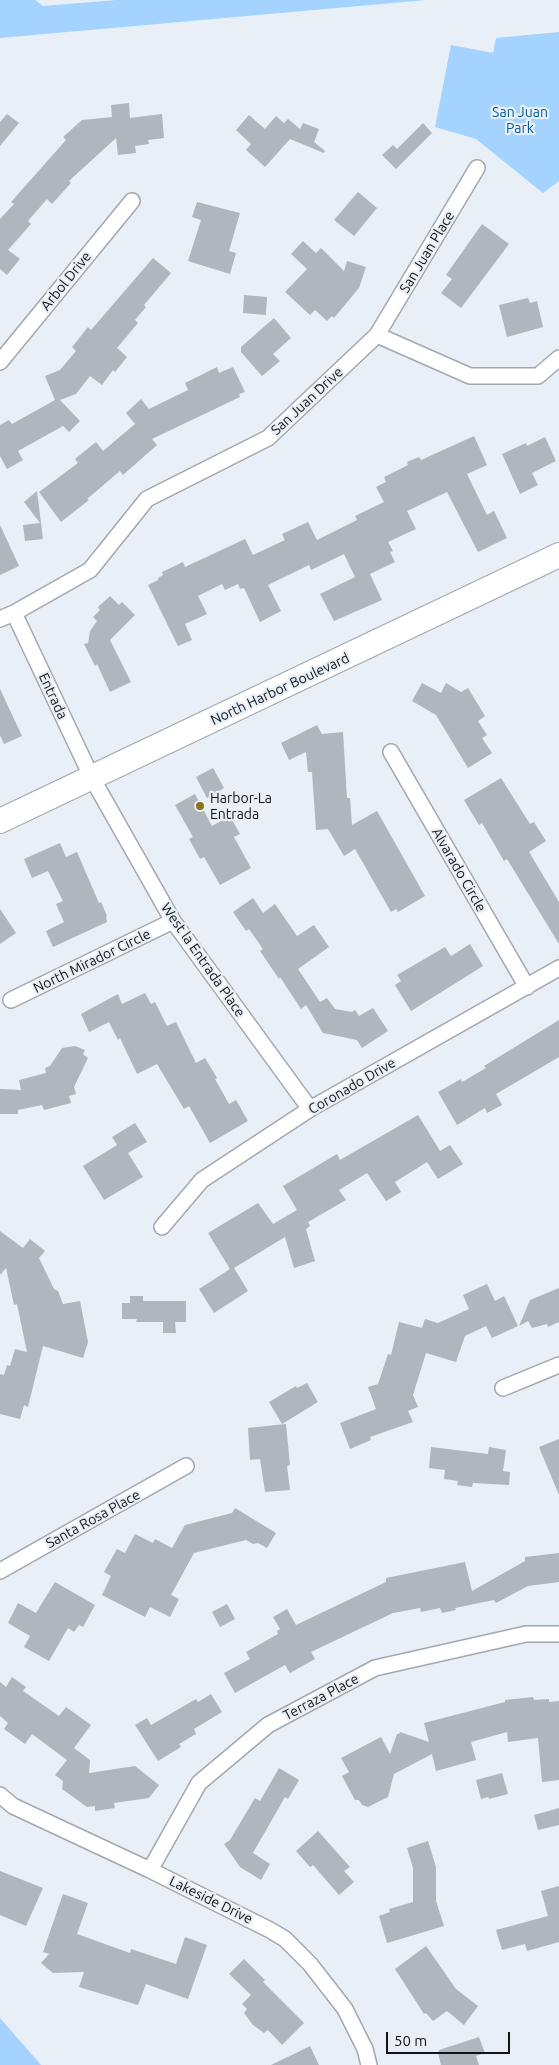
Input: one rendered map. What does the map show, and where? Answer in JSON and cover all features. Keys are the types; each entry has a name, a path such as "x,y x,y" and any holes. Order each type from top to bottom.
{"main road":[{"name":"North Harbor Boulevard","path":"0,821 559,555"}],"street":[{"name":"San Juan Place","path":"377,335 477,168"},
{"name":"Arbol Drive","path":"0,362 132,201"},
{"path":"377,335 470,376 538,376 559,358"},
{"name":"San Juan Drive","path":"0,619 90,570 146,499 268,438 377,335"},
{"name":"Entrada","path":"14,613 92,778"},
{"name":"Alvarado Circle","path":"391,752 527,987"},
{"name":"West la Entrada Place","path":"92,778 173,921 310,1109"},
{"name":"North Mirador Circle","path":"11,1000 173,921"},
{"name":"Coronado Drive","path":"162,1227 202,1180 310,1109 559,968"},
{"path":"503,1388 559,1365"},
{"name":"Santa Rosa Place","path":"0,1571 186,1466"},
{"name":"Terraza Place","path":"150,1870 199,1783 268,1725 375,1668 526,1634 559,1634"},
{"name":"Lakeside Drive","path":"0,1795 13,1806 150,1870 285,1939 310,1964 345,2009 364,2049 369,2065"}],"green space":[{"path":"0,0 35,0 43,6 117,0 426,0 0,38"},
{"name":"San Juan Park","path":"559,32 559,181 543,193 476,139 435,127 451,45 493,53 496,38"},
{"path":"0,2018 41,2065 0,2065"}],"building":[{"path":"129,103 130,118 162,114 164,138 148,140 149,144 135,146 136,153 118,155 116,138 69,181 71,183 52,204 47,199 28,221 31,224 8,250 20,259 7,275 0,269 0,219 14,204 11,202 66,140 63,137 82,120 112,117 111,105"},
{"path":"7,114 19,123 0,146 0,122"},
{"path":"249,115 265,129 276,116 284,123 288,119 300,129 303,123 319,129 314,142 325,151 324,153 290,139 265,167 246,150 251,144 236,130"},
{"path":"423,123 432,133 396,169 382,155 393,145 397,149"},
{"path":"358,192 377,208 354,236 334,220"},
{"path":"197,202 240,213 229,251 236,253 230,274 188,261 201,220 192,217"},
{"path":"482,224 509,244 461,308 441,293 452,279 446,275"},
{"path":"303,241 316,253 321,248 344,271 347,261 366,267 359,288 334,318 332,316 327,321 315,310 310,315 285,292 307,269 291,254"},
{"path":"153,258 171,273 144,305 146,307 135,320 138,323 117,348 127,357 115,372 113,370 102,385 90,376 76,394 60,400 80,421 69,432 63,426 18,451 23,460 7,469 0,456 0,425 9,420 12,424 55,400 45,376 60,370 76,351 72,347 88,327 91,330"},
{"path":"244,295 267,297 266,315 243,313"},
{"path":"528,298 530,303 537,301 543,327 507,337 499,305"},
{"path":"274,318 291,338 273,354 280,361 262,376 241,352 241,347"},
{"path":"217,367 219,373 233,367 245,392 239,394 240,397 152,439 157,445 123,475 120,471 87,499 89,500 61,522 39,492 78,463 75,459 96,442 103,451 135,424 126,413 141,399 149,409 188,390 185,383"},
{"path":"474,436 487,465 467,474 487,515 494,511 507,538 478,552 447,492 407,511 416,529 388,542 393,551 390,552 395,562 370,574 382,600 334,621 320,594 355,577 344,554 311,570 309,565 268,585 281,611 260,622 244,588 240,589 238,584 225,590 222,584 198,596 207,614 185,624 192,640 178,646 148,585 158,580 163,575 162,572 183,562 185,567 245,539 253,555 285,540 282,534 308,522 317,540 357,520 355,516 384,502 376,487 386,482 384,477 408,465 407,462 419,457 421,460"},
{"path":"545,437 556,461 532,473 538,485 520,494 502,454 526,443 527,446"},
{"path":"37,491 43,539 25,541 23,525 40,523 24,502"},
{"path":"0,525 19,566 0,575"},
{"path":"110,596 119,605 122,602 135,615 110,640 131,682 110,692 97,664 95,666 84,644 88,643 90,631 97,621 93,617 100,610 98,607"},
{"path":"422,683 441,693 446,683 461,692 468,688 485,716 478,721 487,735 482,738 492,753 468,768 436,715 412,701"},
{"path":"0,689 22,736 4,744 0,735"},
{"path":"317,725 322,734 343,732 347,798 350,798 352,825 377,811 425,896 398,912 396,909 391,912 355,849 344,856 328,829 316,830 312,772 308,772 306,752 289,760 281,743"},
{"path":"213,768 224,788 207,798 196,777"},
{"path":"501,778 530,824 534,822 546,841 529,852 559,902 559,944 507,859 504,861 482,823 479,825 464,800"},
{"path":"195,794 212,826 230,816 240,834 234,837 251,868 220,885 204,857 200,859 189,839 193,837 175,805"},
{"path":"60,843 66,857 77,852 99,903 101,902 107,916 107,922 53,947 46,931 64,922 56,904 63,901 48,871 32,878 24,859"},
{"path":"253,898 263,913 275,904 297,936 314,925 329,947 298,969 320,1002 327,998 335,1009 352,1012 355,1010 359,1016 373,1008 388,1031 362,1048 357,1040 323,1033 306,1005 301,1009 260,951 263,949 249,929 246,931 233,912"},
{"path":"0,909 16,933 0,944"},
{"path":"470,944 483,966 411,1011 395,985 401,981 397,975 445,947 451,956"},
{"path":"145,993 151,1004 155,1002 167,1026 176,1022 196,1063 205,1058 229,1104 236,1100 248,1121 210,1143 189,1106 184,1109 157,1064 137,1074 120,1038 118,1040 109,1022 89,1032 81,1014 118,994 122,1004"},
{"path":"559,1020 559,1057 496,1094 502,1105 487,1113 485,1108 457,1125 438,1092 461,1079 462,1082 486,1068 484,1066"},
{"path":"75,1046 85,1050 83,1054 88,1058 74,1087 76,1094 69,1096 71,1103 44,1110 42,1105 18,1110 18,1114 0,1114 0,1089 21,1090 19,1080 46,1073 45,1068 50,1066 62,1048"},
{"path":"418,1115 440,1151 450,1145 463,1164 438,1179 427,1162 395,1182 401,1192 386,1201 367,1173 339,1190 346,1200 308,1222 310,1226 306,1229 315,1261 294,1268 285,1237 234,1268 248,1291 214,1313 199,1289 230,1269 208,1233 258,1203 273,1224 297,1210 283,1186 337,1154 340,1160"},
{"path":"135,1123 147,1142 128,1153 143,1177 104,1200 83,1166 117,1145 112,1137"},
{"path":"0,1231 23,1248 30,1239 45,1251 39,1258 54,1289 58,1291 63,1304 80,1301 88,1342 83,1358 43,1346 28,1407 24,1405 20,1419 0,1414 0,1374 4,1375 7,1365 10,1366 15,1349 27,1352 17,1304 14,1305 6,1268 0,1275"},
{"path":"487,1284 495,1301 504,1296 518,1326 492,1338 486,1326 465,1336 456,1362 426,1353 413,1395 418,1407 408,1411 413,1422 370,1437 371,1440 350,1449 340,1423 376,1409 368,1387 378,1384 388,1354 391,1355 399,1322 422,1328 425,1319 438,1323 469,1309 463,1295"},
{"path":"559,1288 559,1322 548,1327 547,1324 532,1328 528,1321 519,1326 530,1300"},
{"path":"130,1296 143,1296 143,1301 186,1301 186,1322 175,1322 176,1333 163,1333 163,1322 136,1322 137,1319 122,1319 122,1303 130,1303"},
{"path":"307,1383 318,1402 282,1424 269,1402 296,1386 297,1388"},
{"path":"286,1424 290,1465 287,1466 290,1490 265,1492 260,1459 250,1460 248,1428"},
{"path":"559,1439 559,1495 539,1447"},
{"path":"431,1447 488,1454 489,1447 506,1450 503,1471 510,1472 509,1485 473,1483 472,1487 457,1485 458,1481 444,1479 445,1470 429,1468"},
{"path":"235,1508 276,1533 267,1548 246,1540 194,1553 171,1595 179,1599 170,1617 150,1607 145,1617 102,1595 111,1576 104,1572 117,1549 125,1553 135,1534 153,1543 155,1539 172,1548 185,1525 232,1513"},
{"path":"559,1553 559,1582 528,1586 496,1603 494,1600 455,1608 456,1610 442,1613 440,1608 421,1612 420,1608 393,1613 311,1652 315,1659 290,1673 285,1665 235,1693 224,1673 250,1659 246,1652 278,1634 277,1631 280,1629 273,1617 287,1609 296,1625 386,1582 386,1578 465,1562 472,1591 525,1561 525,1557"},
{"path":"55,1582 95,1605 83,1627 79,1625 74,1632 68,1628 49,1661 24,1647 30,1636 8,1623 18,1603 36,1613"},
{"path":"227,1604 235,1619 220,1627 212,1612"},
{"path":"12,1677 26,1687 23,1691 59,1716 66,1707 91,1725 74,1748 90,1760 89,1773 135,1766 159,1785 149,1798 114,1803 115,1808 95,1811 95,1806 87,1807 62,1789 63,1781 55,1775 67,1760 32,1734 25,1744 4,1729 8,1723 0,1716 0,1682 6,1687"},
{"path":"211,1694 222,1712 194,1729 196,1734 179,1744 181,1747 158,1761 135,1725 147,1718 151,1725 196,1699 198,1702"},
{"path":"533,1697 534,1700 549,1699 549,1702 559,1701 559,1780 542,1782 538,1738 508,1742 507,1732 471,1742 476,1760 436,1771 432,1754 394,1774 388,1797 368,1807 362,1805 359,1800 355,1800 342,1776 349,1772 341,1758 381,1737 390,1754 397,1734 400,1732 429,1742 424,1723 505,1702 505,1700"},
{"path":"279,1768 299,1780 288,1799 285,1797 253,1853 270,1864 261,1880 240,1867 224,1844 230,1840 255,1798 260,1801"},
{"path":"502,1773 508,1794 481,1799 476,1780"},
{"path":"559,1808 559,1825 538,1830 534,1815"},
{"path":"318,1831 350,1867 344,1871 354,1882 339,1895 313,1865 310,1867 296,1851"},
{"path":"428,1841 436,1867 436,1901 444,1926 387,1943 379,1916 390,1912 389,1909 413,1902 413,1868 407,1848"},
{"path":"0,1871 43,1888 26,1926 0,1915"},
{"path":"559,1886 559,1942 527,1951 525,1944 502,1950 496,1930 548,1916 541,1891"},
{"path":"63,1894 88,1903 77,1934 130,1953 131,1949 176,1964 185,1937 207,1945 188,1999 146,1984 138,2005 79,1987 84,1972 53,1973 41,1963 49,1954 43,1952"},
{"path":"426,1946 456,1989 478,2006 464,2025 447,2011 433,2021 426,2013 424,2014 395,1969"},
{"path":"244,1959 265,1980 263,1982 304,2023 282,2045 268,2030 264,2033 253,2025 244,2013 247,2009 242,2004 251,1995 229,1974"},
{"path":"479,2037 485,2053 476,2056 479,2065 441,2065 439,2050"},
{"path":"310,2046 319,2065 271,2065 298,2052"}],"place":[{"name":"Harbor-La Entrada","path":"200,806"}]}
